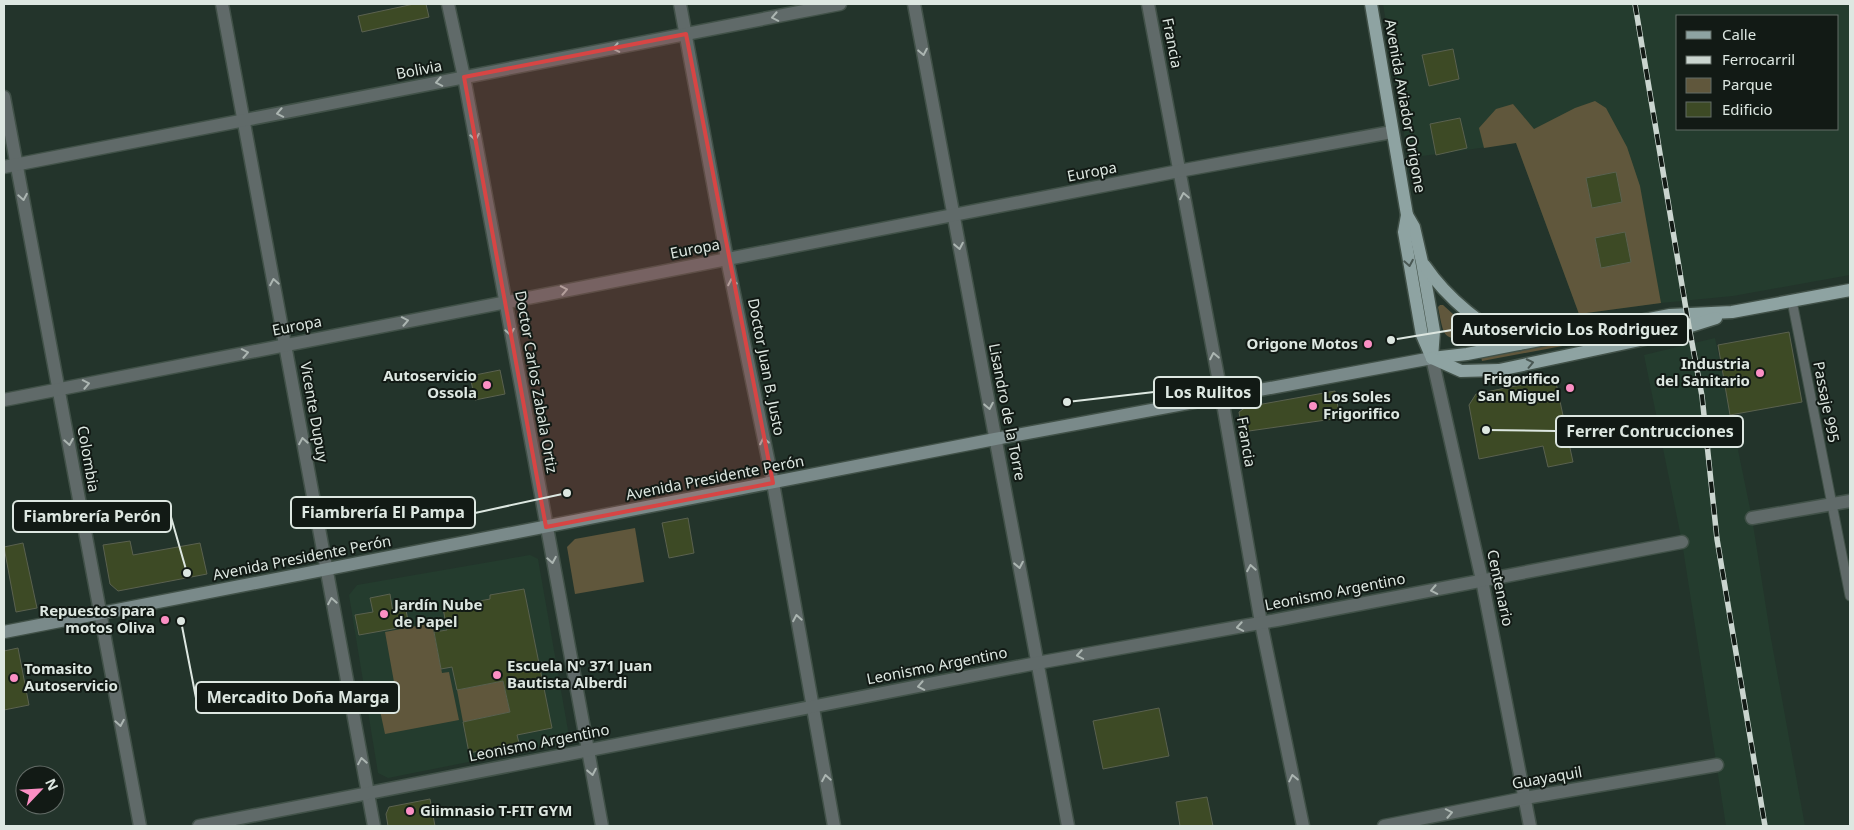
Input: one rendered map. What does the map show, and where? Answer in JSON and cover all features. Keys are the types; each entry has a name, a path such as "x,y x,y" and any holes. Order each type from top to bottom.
{"main road":[{"name":"Avenida Aviador Origone","path":"1370,4 1407,215 1414,227 1422,262 1434,331 1432,358"},
{"name":"Avenida Aviador Origone","path":"1407,215 1404,232 1422,335 1432,358"},
{"path":"1422,262 1443,289 1488,327 1502,337 1519,344"},
{"name":"Avenida Presidente Perón","path":"4,632 995,439 1432,358 1467,354 1670,315 1732,312 1850,290"},
{"name":"Avenida Presidente Perón","path":"1432,358 1461,371 1499,370 1659,336 1732,312"}],"street":[{"name":"Vicente Dupuy","path":"222,4 374,826"},
{"name":"Doctor Carlos Zabala Ortiz","path":"448,4 464,77 602,826"},
{"name":"Doctor Juan B. Justo","path":"680,4 773,483 834,826"},
{"name":"Bolivia","path":"4,168 840,4"},
{"name":"Lisandro de la Torre","path":"914,4 1068,826"},
{"name":"Francia","path":"1148,4 1222,398 1261,623 1302,826"},
{"name":"Colombia","path":"4,97 140,826"},
{"name":"Europa","path":"4,400 1180,171 1392,132"},
{"name":"Centenario","path":"1432,358 1482,580 1530,826"},
{"path":"1752,518 1850,501"},
{"name":"Leonismo Argentino","path":"199,826 1037,663 1261,623 1682,542"},
{"name":"Guayaquil","path":"1384,826 1525,798 1717,765"}],"lane":[{"name":"Passaje 995","path":"1792,301 1850,596"}],"highlighted area":[{"path":"686,34 773,483 546,527 464,77"}],"shaded area":[{"path":"1383,4 1850,4 1850,275 1733,296 1579,314 1516,143 1408,158"},
{"path":"1715,338 1752,518 1770,633 1805,826 1726,826 1682,542 1644,355"},
{"path":"530,555 538,559 569,736 564,743 388,778 378,773 349,595 357,585"}],"green space":[{"path":"1595,101 1606,108 1627,147 1640,186 1661,303 1579,314 1516,143 1484,148 1479,128 1496,109 1513,104 1534,129 1575,108"},
{"path":"1443,305 1474,335 1456,338 1446,335 1438,307"},
{"path":"1657,324 1658,328 1482,361 1481,357"},
{"path":"635,528 644,582 575,594 567,547 575,539"},
{"path":"432,623 442,673 449,672 459,720 385,734 375,687 394,682 385,632"},
{"path":"503,681 510,712 463,722 457,690"}],"building":[{"path":"414,4 426,4 429,17 362,32 358,16"},
{"path":"1453,49 1459,79 1429,86 1422,55"},
{"path":"1460,118 1467,148 1436,155 1430,124"},
{"path":"1616,172 1622,202 1592,208 1586,178"},
{"path":"1625,232 1631,262 1601,268 1595,238"},
{"name":"Industria del Sanitario","path":"1789,332 1802,402 1730,415 1718,345"},
{"name":"Autoservicio Ossola","path":"500,370 505,394 475,400 470,376"},
{"path":"1555,378 1573,462 1548,467 1543,446 1479,459 1469,405 1476,394"},
{"path":"1335,391 1340,418 1242,432 1239,412 1246,407"},
{"path":"688,518 694,553 669,558 662,523"},
{"path":"130,541 133,555 200,543 207,574 118,591 110,584 103,545"},
{"path":"23,543 37,608 16,612 4,547"},
{"name":"Escuela N° 371 Juan Bautista Alberdi","path":"524,589 552,728 517,735 519,743 469,753 463,722 510,712 503,681 457,690 452,667 441,669 434,632 447,630 443,608 490,599 490,595"},
{"name":"Jardín Nube de Papel","path":"390,594 393,613 406,610 409,626 359,635 355,615 373,612 370,598"},
{"name":"Tomasito Autoservicio","path":"18,648 29,705 4,710 4,651"},
{"path":"1159,708 1169,756 1103,769 1093,721"},
{"path":"1207,797 1213,826 1180,826 1176,802"},
{"name":"Giimnasio T-FIT GYM","path":"430,799 435,826 388,826 386,814 389,807"}],"railway":[{"path":"1635,4 1702,396 1717,539 1765,826"}],"place":[{"name":"Autoservicio Los Rodriguez","path":"1391,340"},
{"name":"Origone Motos","path":"1368,344"},
{"name":"Industria del Sanitario","path":"1760,373"},
{"name":"Autoservicio Ossola","path":"487,385"},
{"name":"Frigorifico San Miguel","path":"1570,388"},
{"name":"Los Rulitos","path":"1067,402"},
{"name":"Los Soles Frigorifico","path":"1313,406"},
{"name":"Ferrer Contrucciones","path":"1486,430"},
{"name":"Fiambrería El Pampa","path":"567,493"},
{"name":"Fiambrería Perón","path":"187,573"},
{"name":"Jardín Nube de Papel","path":"384,614"},
{"name":"Repuestos para motos Oliva","path":"165,620"},
{"name":"Mercadito Doña Marga","path":"181,621"},
{"name":"Escuela N° 371 Juan Bautista Alberdi","path":"497,675"},
{"name":"Tomasito Autoservicio","path":"14,678"},
{"name":"Giimnasio T-FIT GYM","path":"410,811"}]}
